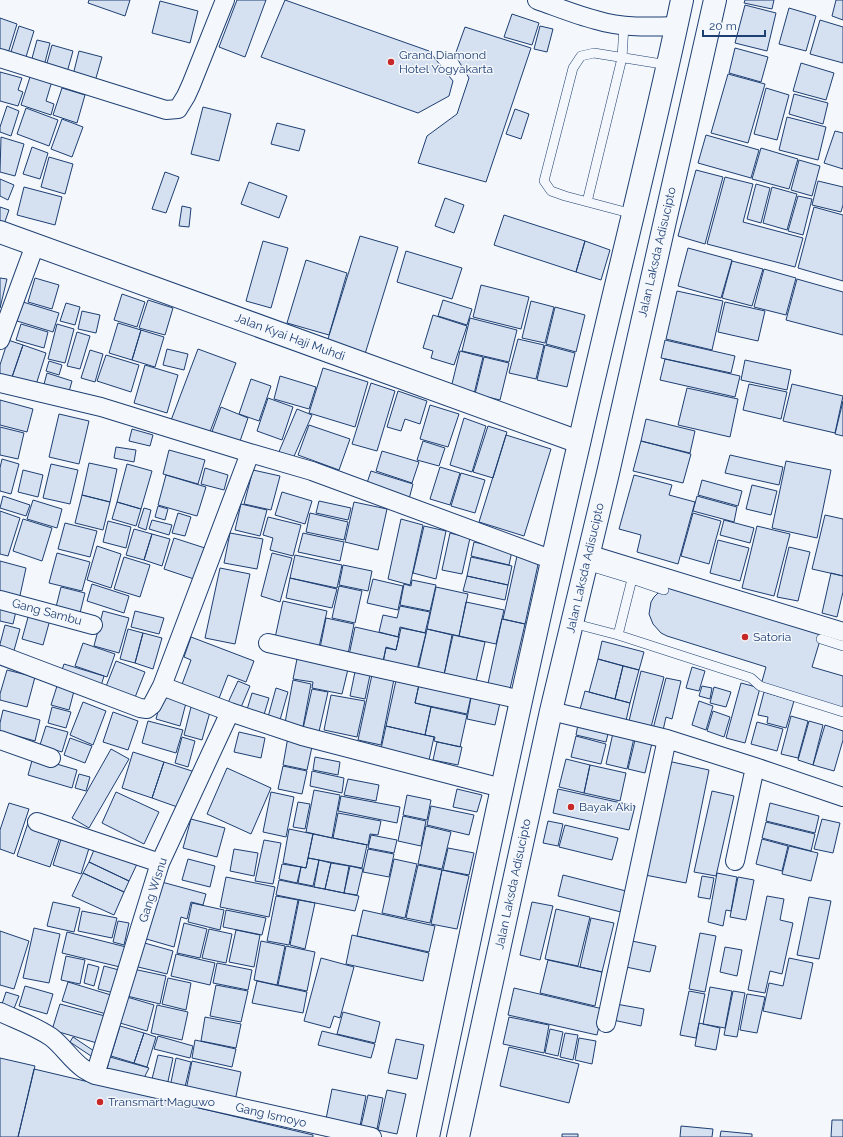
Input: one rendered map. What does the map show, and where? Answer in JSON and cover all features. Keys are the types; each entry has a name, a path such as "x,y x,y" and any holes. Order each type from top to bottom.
{"main road":[{"path":"428,1137 502,788 579,442 669,65 682,0"},
{"name":"Jalan Laksda Adisucipto","path":"458,1137 551,711 715,0"},
{"name":"Jalan Kyai Haji Muhdi","path":"0,232 579,442"}],"street":[{"path":"0,58 166,110 178,109 192,84 225,0"},
{"path":"537,0 597,21 624,25 658,27 677,26"},
{"path":"0,340 35,245"},
{"path":"0,383 101,406 312,471 553,560"},
{"path":"0,655 140,708 147,709 152,706 162,686 250,453"},
{"path":"587,560 843,632"},
{"name":"Gang Sambu","path":"0,600 93,625"},
{"path":"268,642 354,663 522,700"},
{"path":"162,686 230,712 302,736 502,788"},
{"path":"551,711 667,739 843,797"},
{"name":"Gang Wisnu","path":"95,1075 160,863 230,712"},
{"path":"606,1023 667,739"},
{"path":"0,740 51,758"},
{"path":"735,861 755,767"},
{"path":"37,822 160,863"},
{"name":"Gang Ismoyo","path":"0,1012 32,1026 50,1036 84,1069 95,1075 372,1137"}],"lane":[{"path":"587,202 622,58 624,25"},
{"path":"633,214 551,191 544,181 573,68 581,56 594,54 669,65"},
{"path":"587,560 632,579 664,590"},
{"path":"618,636 632,579"},
{"path":"572,622 751,678 760,686 843,712"},
{"path":"821,639 843,646"}],"building":[{"path":"89,0 130,0 125,16 88,3"},
{"path":"237,0 266,0 245,57 219,47"},
{"path":"285,0 429,51 453,81 449,96 418,113 261,57"},
{"path":"745,0 774,0 772,9 744,3"},
{"path":"836,0 843,0 843,20 832,16"},
{"path":"160,1 198,11 190,43 152,33"},
{"path":"745,5 776,13 767,51 735,43"},
{"path":"789,8 816,16 806,51 779,44"},
{"path":"512,14 539,23 532,45 504,37"},
{"path":"0,18 17,24 6,60 0,58"},
{"path":"820,20 843,27 843,63 810,54"},
{"path":"19,26 34,31 25,60 10,55"},
{"path":"540,26 553,29 547,52 534,49"},
{"path":"465,27 531,48 486,182 418,163 427,136 457,114 469,78 455,55"},
{"path":"37,40 50,43 44,66 31,62"},
{"path":"52,45 73,51 66,76 45,70"},
{"path":"735,48 768,57 761,82 729,73"},
{"path":"79,51 102,57 94,85 72,79"},
{"path":"801,63 834,73 826,100 793,91"},
{"path":"0,72 22,78 18,90 23,92 18,106 0,101"},
{"path":"31,74 52,81 46,101 54,104 51,115 21,105"},
{"path":"728,74 765,84 748,143 711,133"},
{"path":"62,88 85,95 77,123 53,115"},
{"path":"766,88 789,95 777,140 754,134"},
{"path":"794,94 828,103 823,124 789,114"},
{"path":"7,106 19,111 11,136 0,132 0,127"},
{"path":"203,107 231,114 219,161 191,154"},
{"path":"26,108 58,120 49,146 17,134"},
{"path":"515,109 529,114 521,139 506,134"},
{"path":"787,117 826,127 818,160 779,150"},
{"path":"62,119 83,127 72,157 51,149"},
{"path":"277,123 305,130 299,151 271,144"},
{"path":"835,131 843,133 843,169 824,163"},
{"path":"706,135 759,150 751,178 698,163"},
{"path":"1,137 24,144 15,176 0,172"},
{"path":"32,147 48,153 40,179 23,174"},
{"path":"761,148 798,159 789,189 752,179"},
{"path":"49,157 73,164 65,194 41,187"},
{"path":"799,160 820,166 812,196 791,190"},
{"path":"696,170 723,177 705,244 678,236"},
{"path":"165,172 179,177 166,213 152,209"},
{"path":"725,177 753,184 743,222 803,238 795,267 707,244"},
{"path":"0,179 14,185 8,200 0,196"},
{"path":"818,181 843,187 843,205 841,212 812,205"},
{"path":"249,182 287,196 279,218 241,204"},
{"path":"756,184 770,188 761,223 747,219"},
{"path":"24,187 62,197 55,225 17,215"},
{"path":"772,187 797,194 787,230 763,223"},
{"path":"798,196 812,199 803,235 788,231"},
{"path":"445,198 464,205 454,233 435,226"},
{"path":"182,206 191,208 189,227 179,226"},
{"path":"0,207 9,210 2,230 0,229"},
{"path":"814,207 843,215 843,281 798,268"},
{"path":"504,215 585,241 576,272 494,245"},
{"path":"360,236 398,247 365,354 327,342"},
{"path":"263,241 288,248 271,308 246,301"},
{"path":"585,241 610,250 601,280 576,272"},
{"path":"688,248 732,260 721,298 678,286"},
{"path":"406,251 462,268 452,299 397,282"},
{"path":"306,260 347,273 329,335 287,323"},
{"path":"732,261 763,269 752,306 722,298"},
{"path":"764,269 796,278 786,315 754,307"},
{"path":"0,278 7,279 0,308"},
{"path":"35,278 59,285 52,309 28,302"},
{"path":"797,279 843,292 843,335 786,320"},
{"path":"481,285 529,297 521,329 473,317"},
{"path":"677,291 723,301 712,350 666,339"},
{"path":"122,294 145,302 137,327 114,320"},
{"path":"148,300 173,308 165,335 139,328"},
{"path":"443,300 472,309 467,325 438,316"},
{"path":"531,301 554,307 545,343 522,338"},
{"path":"23,302 59,313 53,332 17,321"},
{"path":"725,302 765,311 758,341 718,332"},
{"path":"66,303 80,307 75,325 60,321"},
{"path":"555,307 585,315 576,352 546,344"},
{"path":"82,311 100,315 96,333 78,329"},
{"path":"433,315 467,326 454,365 431,358 433,351 423,348"},
{"path":"470,318 517,330 509,362 462,351"},
{"path":"118,323 141,330 132,360 109,353"},
{"path":"21,324 48,332 44,348 16,340"},
{"path":"57,324 74,329 65,363 48,359"},
{"path":"141,330 164,337 155,367 132,360"},
{"path":"77,332 90,336 80,369 67,366"},
{"path":"518,339 544,345 536,379 509,373"},
{"path":"8,340 23,345 11,380 0,376 0,365"},
{"path":"665,340 735,356 731,373 661,358"},
{"path":"23,345 46,353 35,388 11,380"},
{"path":"545,345 575,353 567,387 537,380"},
{"path":"167,349 188,354 184,370 163,365"},
{"path":"198,349 236,363 208,437 170,423"},
{"path":"90,350 103,354 95,382 81,378"},
{"path":"460,351 483,357 474,394 451,388"},
{"path":"106,355 139,365 131,392 97,381"},
{"path":"484,357 509,363 500,400 475,394"},
{"path":"665,359 740,376 735,397 660,380"},
{"path":"745,360 791,370 787,390 741,380"},
{"path":"49,361 62,365 59,375 46,371"},
{"path":"145,365 178,375 167,413 134,403"},
{"path":"323,368 368,382 355,427 309,413"},
{"path":"47,373 72,381 68,395 43,388"},
{"path":"280,376 316,387 309,409 274,399"},
{"path":"251,379 271,386 259,421 239,414"},
{"path":"371,383 395,391 377,451 352,444"},
{"path":"749,384 787,392 781,419 743,410"},
{"path":"792,384 843,396 835,433 783,421"},
{"path":"687,388 738,399 730,437 678,425"},
{"path":"398,391 427,401 420,424 405,419 401,431 387,427"},
{"path":"268,398 293,407 282,440 257,431"},
{"path":"0,400 33,409 27,432 0,425"},
{"path":"843,401 843,436 835,434"},
{"path":"430,405 459,414 448,447 420,439"},
{"path":"221,407 248,418 238,447 210,437"},
{"path":"297,409 312,415 292,461 278,454"},
{"path":"59,414 89,421 79,464 49,457"},
{"path":"464,418 486,426 472,472 450,465"},
{"path":"646,419 695,431 690,453 641,441"},
{"path":"309,425 350,439 339,470 298,455"},
{"path":"488,426 507,432 493,478 473,472"},
{"path":"0,427 24,433 18,459 0,455"},
{"path":"132,429 153,435 150,446 129,441"},
{"path":"506,435 551,449 524,536 479,522"},
{"path":"423,441 445,448 439,466 417,460"},
{"path":"641,441 691,454 683,483 633,471"},
{"path":"116,447 136,450 134,462 114,458"},
{"path":"169,450 205,460 198,484 163,474"},
{"path":"382,451 419,462 412,483 376,471"},
{"path":"730,455 783,467 779,485 725,473"},
{"path":"2,459 19,464 11,494 0,491 0,468"},
{"path":"786,461 831,470 817,538 772,528"},
{"path":"89,463 117,469 110,502 82,495"},
{"path":"51,464 78,470 70,504 43,498"},
{"path":"127,464 152,471 141,509 117,502"},
{"path":"440,467 460,473 450,505 430,499"},
{"path":"205,468 228,475 224,490 201,484"},
{"path":"23,470 43,475 38,497 18,492"},
{"path":"253,470 280,476 271,510 244,504"},
{"path":"371,471 413,484 409,499 366,486"},
{"path":"461,473 485,480 475,513 451,506"},
{"path":"166,475 206,487 197,516 158,505"},
{"path":"634,475 672,485 669,495 695,502 678,564 637,552 641,535 619,529"},
{"path":"702,480 742,491 738,506 698,495"},
{"path":"752,485 777,491 771,515 746,509"},
{"path":"282,492 312,501 305,524 275,515"},
{"path":"82,495 110,502 103,530 75,523"},
{"path":"3,496 30,505 26,516 0,508"},
{"path":"697,496 737,507 734,522 693,511"},
{"path":"33,500 62,509 57,528 27,519"},
{"path":"319,501 351,508 348,520 316,513"},
{"path":"117,502 141,509 136,526 112,519"},
{"path":"354,502 387,509 378,550 345,542"},
{"path":"241,504 267,510 260,536 235,530"},
{"path":"158,506 168,509 165,520 155,517"},
{"path":"144,508 151,510 146,530 138,527"},
{"path":"0,511 20,518 8,556 0,554"},
{"path":"178,513 191,517 185,536 172,533"},
{"path":"310,513 348,522 344,540 306,532"},
{"path":"693,513 721,521 709,564 681,556"},
{"path":"825,515 843,519 843,576 812,569"},
{"path":"268,517 301,525 293,556 270,550 273,538 263,535"},
{"path":"23,519 52,528 42,561 13,551"},
{"path":"401,519 423,525 410,585 388,579"},
{"path":"152,520 172,525 169,535 149,529"},
{"path":"724,520 754,528 750,543 720,535"},
{"path":"108,521 131,527 126,548 103,542"},
{"path":"65,523 97,531 90,557 58,549"},
{"path":"424,526 446,531 436,579 413,573"},
{"path":"757,526 790,534 774,596 742,588"},
{"path":"134,529 152,534 144,560 126,555"},
{"path":"230,533 263,539 257,569 224,563"},
{"path":"303,533 344,542 340,561 298,552"},
{"path":"450,533 470,538 462,574 442,570"},
{"path":"152,534 170,539 162,566 144,560"},
{"path":"174,538 208,549 197,580 164,569"},
{"path":"718,540 749,548 740,581 710,573"},
{"path":"474,542 512,551 509,565 471,556"},
{"path":"97,546 121,554 111,588 87,580"},
{"path":"789,547 810,552 798,601 777,597"},
{"path":"57,553 90,562 82,591 49,583"},
{"path":"272,553 292,558 280,602 261,596"},
{"path":"295,555 342,565 337,588 290,578"},
{"path":"517,556 539,560 525,624 503,619"},
{"path":"124,557 150,565 140,597 114,589"},
{"path":"471,557 512,566 508,585 467,576"},
{"path":"0,561 26,568 19,600 0,595"},
{"path":"343,565 372,571 368,591 339,585"},
{"path":"220,568 250,574 235,644 205,638"},
{"path":"831,573 843,576 843,592 837,617 822,613"},
{"path":"467,576 508,585 505,600 463,591"},
{"path":"290,578 337,589 332,608 286,598"},
{"path":"373,579 403,586 398,610 367,603"},
{"path":"412,580 436,585 430,611 400,605 404,584 411,586"},
{"path":"92,584 129,596 124,613 87,601"},
{"path":"339,586 362,591 355,623 332,618"},
{"path":"677,586 824,627 812,667 843,676 843,709 761,685 766,667 661,633 653,624 649,614 651,602 658,593"},
{"path":"61,587 85,593 79,617 55,611"},
{"path":"436,587 468,594 459,636 427,629"},
{"path":"283,601 327,611 319,647 275,638"},
{"path":"466,602 504,610 496,644 459,636"},
{"path":"0,604 17,607 13,624 0,621"},
{"path":"400,606 430,612 425,633 400,627 398,637 379,632 383,615 397,618"},
{"path":"30,610 51,616 43,645 22,639"},
{"path":"103,611 129,618 119,653 94,646"},
{"path":"135,611 164,618 159,634 131,627"},
{"path":"326,618 354,624 348,654 320,648"},
{"path":"502,619 525,624 509,693 487,688"},
{"path":"5,625 20,629 13,654 0,650"},
{"path":"355,627 399,637 396,650 386,647 382,667 348,660"},
{"path":"401,628 426,633 416,674 382,667 386,648 396,650"},
{"path":"128,629 143,633 135,663 120,659"},
{"path":"427,629 452,635 443,680 417,674"},
{"path":"143,633 162,638 153,669 135,663"},
{"path":"453,635 485,642 475,686 443,679"},
{"path":"191,637 254,661 246,682 228,675 218,701 181,687 191,660 184,657"},
{"path":"602,641 644,652 639,670 598,659"},
{"path":"83,643 115,654 107,677 75,666"},
{"path":"298,654 349,665 342,694 312,688 313,682 293,679"},
{"path":"598,659 623,666 615,699 589,692"},
{"path":"116,661 145,672 134,700 105,689"},
{"path":"64,664 104,676 100,689 60,676"},
{"path":"623,666 639,670 630,703 615,699"},
{"path":"356,667 371,670 365,699 350,696"},
{"path":"692,667 705,671 699,691 686,688"},
{"path":"7,670 35,677 27,707 0,700 0,694"},
{"path":"373,670 395,674 381,745 358,740"},
{"path":"641,671 664,677 650,731 628,725"},
{"path":"397,676 420,680 415,703 431,707 425,735 386,726"},
{"path":"666,678 681,681 672,719 666,717 662,735 652,733"},
{"path":"293,680 311,684 302,732 284,728"},
{"path":"420,680 472,692 467,714 415,703"},
{"path":"238,681 250,686 239,712 226,707"},
{"path":"741,683 760,688 745,743 726,738"},
{"path":"57,686 74,691 69,710 51,705"},
{"path":"702,686 712,688 710,699 699,696"},
{"path":"714,687 731,692 726,707 710,703"},
{"path":"276,688 288,692 280,720 268,717"},
{"path":"312,689 328,692 318,736 302,733"},
{"path":"585,691 630,703 625,725 579,713"},
{"path":"472,692 501,698 495,725 467,719"},
{"path":"764,692 794,701 786,728 767,723 768,717 758,715"},
{"path":"252,693 269,698 263,718 246,713"},
{"path":"331,695 365,701 357,737 324,730"},
{"path":"162,696 186,703 180,726 156,719"},
{"path":"699,701 713,706 706,730 692,725"},
{"path":"83,702 106,711 93,745 70,735"},
{"path":"52,707 71,712 66,728 48,723"},
{"path":"191,707 210,712 202,740 184,735"},
{"path":"431,707 467,715 460,747 434,741 435,737 425,735"},
{"path":"3,710 40,720 35,741 0,731"},
{"path":"713,711 730,717 724,737 707,731"},
{"path":"113,712 138,721 128,750 103,742"},
{"path":"791,716 808,721 798,758 781,754"},
{"path":"579,719 610,726 606,742 576,735"},
{"path":"148,721 183,730 176,753 142,743"},
{"path":"809,721 823,725 813,765 798,760"},
{"path":"757,722 783,729 777,751 751,744"},
{"path":"825,725 843,731 843,740 834,771 813,765"},
{"path":"46,726 68,732 62,752 40,745"},
{"path":"386,726 434,737 429,760 381,749"},
{"path":"239,732 265,738 261,758 234,752"},
{"path":"613,733 634,738 627,769 606,764"},
{"path":"576,736 606,744 601,764 571,757"},
{"path":"182,737 195,741 188,767 175,763"},
{"path":"288,737 313,742 307,770 283,765"},
{"path":"70,738 92,746 85,763 64,755"},
{"path":"635,740 652,743 645,773 628,769"},
{"path":"437,742 462,747 458,765 433,760"},
{"path":"111,749 129,759 89,828 72,818"},
{"path":"133,752 164,762 152,798 122,788"},
{"path":"33,757 77,770 72,788 28,775"},
{"path":"315,757 340,762 338,775 313,770"},
{"path":"566,759 590,765 584,793 559,787"},
{"path":"663,760 709,770 686,883 640,874"},
{"path":"164,762 195,772 183,809 152,798"},
{"path":"590,765 626,773 620,801 584,793"},
{"path":"283,766 307,771 302,794 278,789"},
{"path":"227,768 271,788 251,834 207,814"},
{"path":"312,771 344,778 342,793 310,786"},
{"path":"79,774 90,777 86,791 75,788"},
{"path":"348,779 379,785 376,801 344,795"},
{"path":"457,789 482,795 477,812 453,807"},
{"path":"558,789 635,806 629,830 553,813"},
{"path":"314,790 340,795 332,838 306,832"},
{"path":"712,791 734,796 716,876 694,872"},
{"path":"116,792 159,812 144,844 102,823"},
{"path":"271,792 294,797 286,837 263,832"},
{"path":"407,795 431,800 427,820 403,815"},
{"path":"341,796 400,807 397,823 338,811"},
{"path":"298,802 310,804 305,829 293,827"},
{"path":"9,803 29,809 14,854 0,849 0,830"},
{"path":"770,803 819,816 815,833 766,821"},
{"path":"431,806 474,815 469,835 427,825"},
{"path":"338,813 381,821 378,835 370,834 368,845 333,838"},
{"path":"403,816 426,821 421,846 398,841"},
{"path":"191,819 225,828 217,857 183,848"},
{"path":"822,819 840,823 833,853 814,849"},
{"path":"548,821 563,824 558,846 543,843"},
{"path":"766,822 815,834 811,851 762,838"},
{"path":"28,823 61,834 50,867 17,856"},
{"path":"565,825 618,838 612,860 559,847"},
{"path":"426,826 451,832 442,869 418,864"},
{"path":"289,829 313,834 306,868 283,863"},
{"path":"313,834 367,845 362,868 308,858"},
{"path":"371,835 397,840 394,853 368,848"},
{"path":"62,836 90,845 81,874 53,865"},
{"path":"762,839 788,846 782,871 756,864"},
{"path":"264,840 281,843 273,884 255,881"},
{"path":"96,845 137,864 129,881 89,862"},
{"path":"789,846 818,853 811,881 782,874"},
{"path":"448,848 474,853 469,875 443,870"},
{"path":"234,849 258,853 254,876 230,871"},
{"path":"368,849 394,854 389,877 363,872"},
{"path":"308,858 319,860 313,886 298,883 301,867 306,868"},
{"path":"188,859 215,866 210,887 182,880"},
{"path":"394,859 417,864 405,918 382,913"},
{"path":"319,860 331,863 325,889 314,887"},
{"path":"89,862 129,881 124,892 83,873"},
{"path":"331,863 349,866 344,893 325,889"},
{"path":"282,864 301,867 297,883 279,879"},
{"path":"418,865 442,870 430,923 406,918"},
{"path":"350,866 363,869 357,895 344,893"},
{"path":"442,870 469,876 457,929 431,924"},
{"path":"83,873 124,892 114,915 72,896"},
{"path":"717,873 737,877 731,911 726,910 723,926 708,922"},
{"path":"563,875 626,891 621,912 558,896"},
{"path":"702,876 714,878 710,899 698,897"},
{"path":"226,877 275,887 269,917 220,907"},
{"path":"738,877 754,880 746,920 730,917"},
{"path":"279,880 359,896 355,911 276,895"},
{"path":"158,881 206,894 203,905 191,902 187,919 181,917 174,947 143,938"},
{"path":"276,896 298,900 289,945 267,941"},
{"path":"767,896 784,899 780,920 793,923 782,974 770,971 765,993 748,990"},
{"path":"809,897 831,901 819,959 797,955"},
{"path":"299,900 315,903 305,949 290,945"},
{"path":"53,902 80,908 74,932 47,926"},
{"path":"532,902 553,906 540,960 520,955"},
{"path":"192,903 224,910 220,930 188,922"},
{"path":"556,909 590,917 578,966 545,959"},
{"path":"226,910 266,918 262,935 223,927"},
{"path":"363,910 435,926 429,952 357,936"},
{"path":"82,911 117,918 112,938 78,931"},
{"path":"591,918 614,923 602,972 580,967"},
{"path":"118,921 129,923 124,945 113,942"},
{"path":"184,923 207,929 200,958 177,953"},
{"path":"34,928 60,934 49,983 23,978"},
{"path":"209,929 232,934 226,963 202,958"},
{"path":"236,930 260,935 254,967 229,962"},
{"path":"0,931 29,941 14,989 0,985"},
{"path":"67,932 126,947 120,967 62,953"},
{"path":"700,933 716,936 705,992 689,989"},
{"path":"352,935 429,953 423,981 346,964"},
{"path":"261,941 285,946 277,985 254,980"},
{"path":"632,941 656,946 650,972 626,967"},
{"path":"141,942 173,951 167,974 134,966"},
{"path":"286,946 315,952 307,991 278,985"},
{"path":"725,947 742,950 737,976 720,972"},
{"path":"176,954 215,963 210,985 171,976"},
{"path":"66,956 85,960 80,984 61,980"},
{"path":"321,958 354,967 340,1018 334,1016 330,1028 304,1021"},
{"path":"789,958 813,963 801,1019 763,1011 769,983 783,986"},
{"path":"548,960 602,972 595,1006 540,993"},
{"path":"217,963 252,970 248,990 213,983"},
{"path":"88,964 99,967 94,986 84,983"},
{"path":"104,966 119,970 114,993 98,989"},
{"path":"133,969 166,976 160,1004 127,996"},
{"path":"168,978 191,983 186,1010 162,1004"},
{"path":"257,981 307,992 303,1013 252,1003"},
{"path":"68,982 111,995 106,1014 62,1001"},
{"path":"216,985 248,991 241,1022 210,1016"},
{"path":"25,986 53,994 47,1014 19,1006"},
{"path":"710,987 732,991 725,1028 703,1024"},
{"path":"514,988 603,1009 597,1035 508,1015"},
{"path":"689,991 705,994 696,1038 680,1035"},
{"path":"733,991 745,993 737,1037 724,1035"},
{"path":"6,992 19,996 13,1011 1,1007"},
{"path":"747,994 765,997 757,1033 740,1030"},
{"path":"127,997 154,1005 147,1031 120,1023"},
{"path":"60,1004 105,1016 97,1043 52,1030"},
{"path":"616,1004 644,1009 641,1026 613,1020"},
{"path":"157,1005 188,1012 182,1040 151,1033"},
{"path":"343,1012 380,1022 375,1043 337,1034"},
{"path":"205,1017 241,1024 236,1048 201,1041"},
{"path":"509,1017 549,1025 544,1053 503,1044"},
{"path":"699,1023 720,1028 716,1050 695,1046"},
{"path":"120,1026 144,1033 134,1063 111,1056"},
{"path":"550,1029 563,1032 558,1056 545,1053"},
{"path":"322,1031 375,1044 371,1058 318,1045"},
{"path":"144,1033 156,1037 147,1067 134,1063"},
{"path":"565,1033 578,1035 573,1060 560,1057"},
{"path":"158,1036 193,1046 190,1058 154,1049"},
{"path":"73,1037 97,1053 94,1058 70,1042"},
{"path":"579,1038 596,1041 592,1064 575,1060"},
{"path":"396,1039 424,1045 417,1079 388,1073"},
{"path":"195,1040 236,1049 232,1067 192,1058"},
{"path":"509,1047 579,1064 569,1103 500,1086"},
{"path":"158,1055 173,1058 167,1086 151,1083"},
{"path":"110,1057 149,1068 143,1080 107,1070"},
{"path":"0,1058 35,1066 18,1137 0,1137"},
{"path":"176,1058 191,1062 184,1091 170,1087"},
{"path":"192,1061 241,1072 235,1101 186,1090"},
{"name":"Transmart Maguwo","path":"34,1069 313,1135 313,1137 18,1137"},
{"path":"332,1089 366,1096 360,1126 326,1119"},
{"path":"387,1090 406,1094 397,1134 378,1130"},
{"path":"368,1095 383,1098 377,1129 361,1126"},
{"path":"832,1120 843,1120 843,1137 831,1137"},
{"path":"681,1126 713,1129 712,1137 680,1137"},
{"path":"721,1131 752,1134 752,1137 720,1137"},
{"path":"562,1134 578,1134 578,1137 562,1137"}],"place":[{"name":"Grand Diamond Hotel Yogyakarta","path":"391,62"},
{"name":"Satoria","path":"745,637"},
{"name":"Bayak Aki","path":"571,807"},
{"name":"Transmart Maguwo","path":"100,1102"}]}
